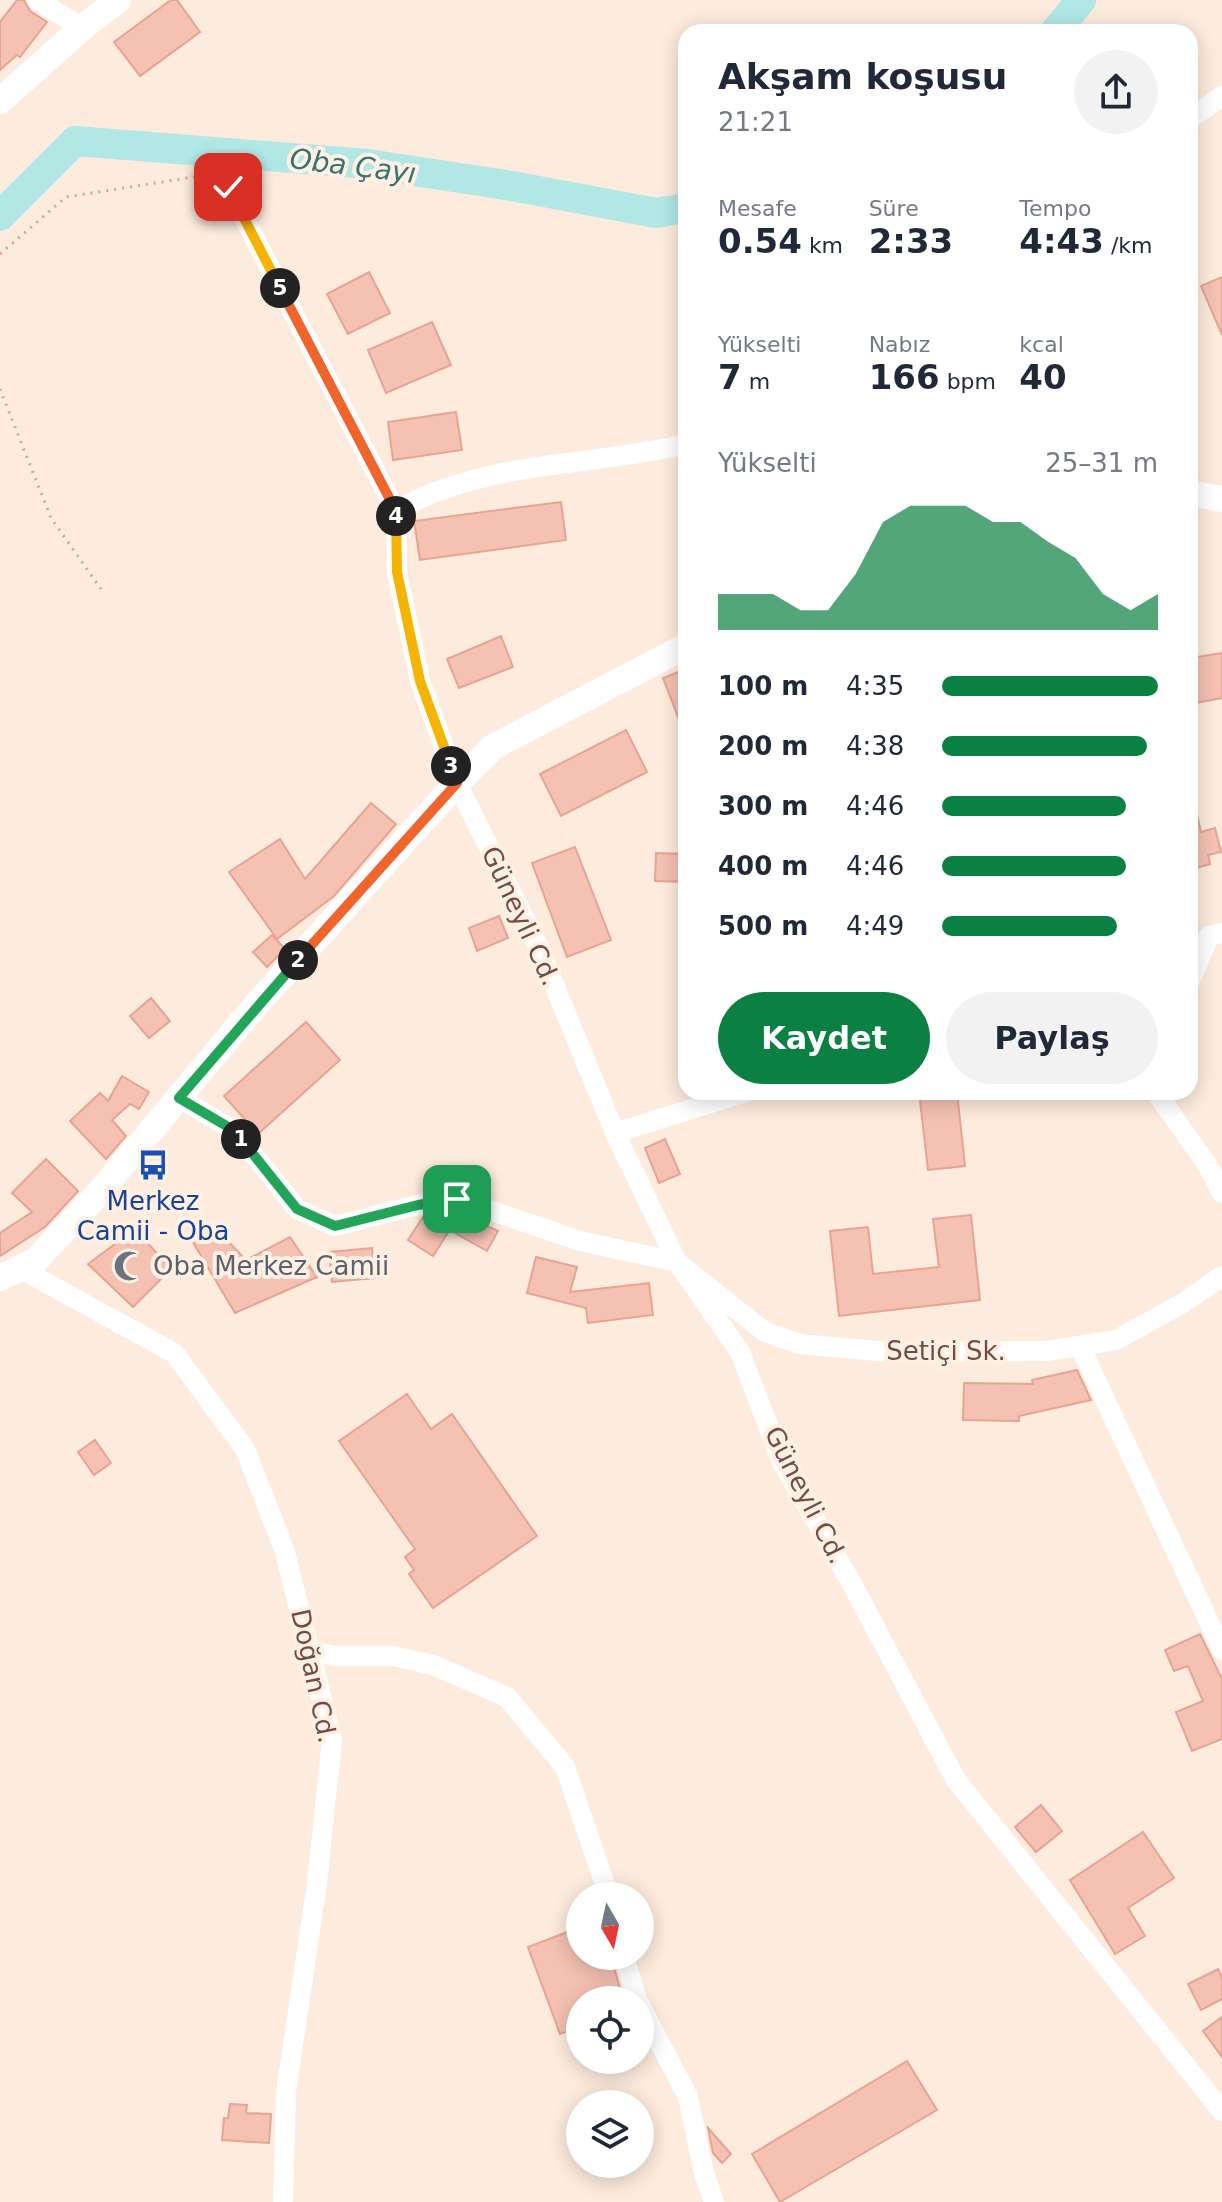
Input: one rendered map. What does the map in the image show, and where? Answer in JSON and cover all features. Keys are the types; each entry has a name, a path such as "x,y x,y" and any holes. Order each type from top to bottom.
{"street":[{"path":"37,0 82,28"},
{"path":"0,101 118,0"},
{"path":"1198,113 1222,96"},
{"path":"228,187 396,511 423,495 487,477 678,445"},
{"path":"1198,494 1222,499"},
{"name":"Güneyli Cd.","path":"396,511 397,572 420,681 457,783 539,948 615,1133 677,1262 740,1352 782,1462 852,1584 956,1780 1222,2111"},
{"path":"11,1274 48,1248 97,1195 258,1003 493,747 678,650"},
{"path":"1198,962 1209,936 1222,933"},
{"path":"179,1098 235,1131 297,1209 335,1226 418,1205 457,1199 580,1241 677,1262"},
{"path":"615,1133 720,1100"},
{"path":"1162,1100 1208,1166 1222,1193"},
{"name":"Setiçi Sk.","path":"677,1262 765,1332 800,1344 888,1352 1046,1351 1116,1340 1183,1303 1222,1276"},
{"name":"Doğan Cd.","path":"11,1274 174,1353 245,1449 284,1549 332,1740 317,1883 286,2092 283,2202"},
{"path":"740,1352 765,1332"},
{"path":"1080,1346 1222,1650"},
{"path":"311,1651 335,1656 393,1656 433,1665 507,1697 565,1767 604,1882"},
{"path":"654,2032 688,2097 704,2173 714,2202"}],"path":[{"path":"0,254 66,197 200,176 228,187"},
{"path":"0,389 51,518 101,589"}],"building":[{"path":"17,0 24,0 30,11 47,22 20,57 17,55 0,70 0,22"},
{"path":"171,0 177,0 200,32 140,76 114,42"},
{"path":"369,272 390,313 348,334 327,294"},
{"path":"1222,277 1222,335 1201,286"},
{"path":"432,322 451,365 386,393 368,350"},
{"path":"456,412 462,450 393,460 388,422"},
{"path":"561,502 566,540 420,560 414,521"},
{"path":"501,636 513,667 459,688 447,659"},
{"path":"1222,653 1222,698 1198,702 1198,657"},
{"path":"678,672 678,717 663,678"},
{"path":"626,730 647,772 561,816 540,774"},
{"path":"371,803 396,824 334,896 277,939 229,872 280,839 305,879"},
{"path":"1198,819 1201,832 1215,828 1221,852 1208,855 1210,864 1198,868"},
{"path":"575,847 611,940 567,957 532,863"},
{"path":"656,853 678,854 678,882 655,881"},
{"path":"499,916 508,938 477,951 469,928"},
{"path":"272,935 285,949 267,967 253,952"},
{"path":"151,998 170,1021 149,1038 130,1016"},
{"path":"306,1022 340,1060 258,1134 224,1096"},
{"path":"122,1076 149,1092 139,1109 130,1104 112,1120 126,1136 106,1159 70,1121 100,1093 108,1101"},
{"path":"920,1100 958,1100 965,1166 928,1170"},
{"path":"665,1139 680,1174 659,1183 645,1148"},
{"path":"46,1159 78,1191 45,1227 0,1256 0,1233 32,1212 12,1193"},
{"path":"463,1215 498,1231 487,1251 453,1232"},
{"path":"971,1215 980,1300 839,1316 830,1231 868,1227 873,1274 939,1267 933,1219"},
{"path":"423,1217 449,1231 433,1256 408,1240"},
{"path":"215,1228 246,1260 290,1237 317,1277 235,1313 191,1239"},
{"name":"Oba Merkez Camii","path":"135,1229 171,1269 133,1307 88,1264"},
{"path":"372,1248 375,1278 332,1282 329,1252"},
{"path":"536,1257 577,1267 570,1292 649,1283 653,1315 588,1323 586,1308 527,1293"},
{"path":"1077,1370 1091,1400 1019,1416 1019,1421 963,1420 964,1383 1033,1384 1032,1380"},
{"path":"407,1394 431,1429 452,1414 537,1536 433,1608 409,1574 414,1570 405,1557 415,1549 339,1441"},
{"path":"95,1440 111,1463 94,1475 78,1452"},
{"path":"1200,1634 1222,1679 1222,1739 1192,1751 1176,1712 1203,1701 1188,1666 1174,1671 1165,1650"},
{"path":"1041,1805 1062,1831 1036,1852 1015,1827"},
{"path":"1143,1832 1174,1878 1128,1908 1145,1936 1115,1954 1070,1880"},
{"path":"566,1932 566,1970 615,1970 619,1986 566,1986 566,2032 560,2034 528,1947"},
{"path":"1218,1969 1222,1978 1222,1999 1201,2010 1188,1984"},
{"path":"1222,2017 1222,2057 1203,2031"},
{"path":"907,2061 937,2110 780,2202 752,2154"},
{"path":"230,2104 247,2105 246,2113 271,2114 269,2143 222,2140 224,2118 228,2118"},
{"path":"708,2128 731,2154 722,2163 713,2153"}],"waterway":[{"name":"Oba Çayı","path":"1062,24 1081,0"},
{"name":"Oba Çayı","path":"0,216 75,141 368,164 512,186 656,213 678,209"}],"place":[{"name":"Merkez Camii - Oba","path":"153,1165"},
{"name":"Oba Merkez Camii","path":"129,1266"}],"route":[{"path":"228,187 396,511 397,572 420,681 457,783 258,1003 179,1098 235,1131 297,1209 335,1226 418,1205 457,1199"}]}
